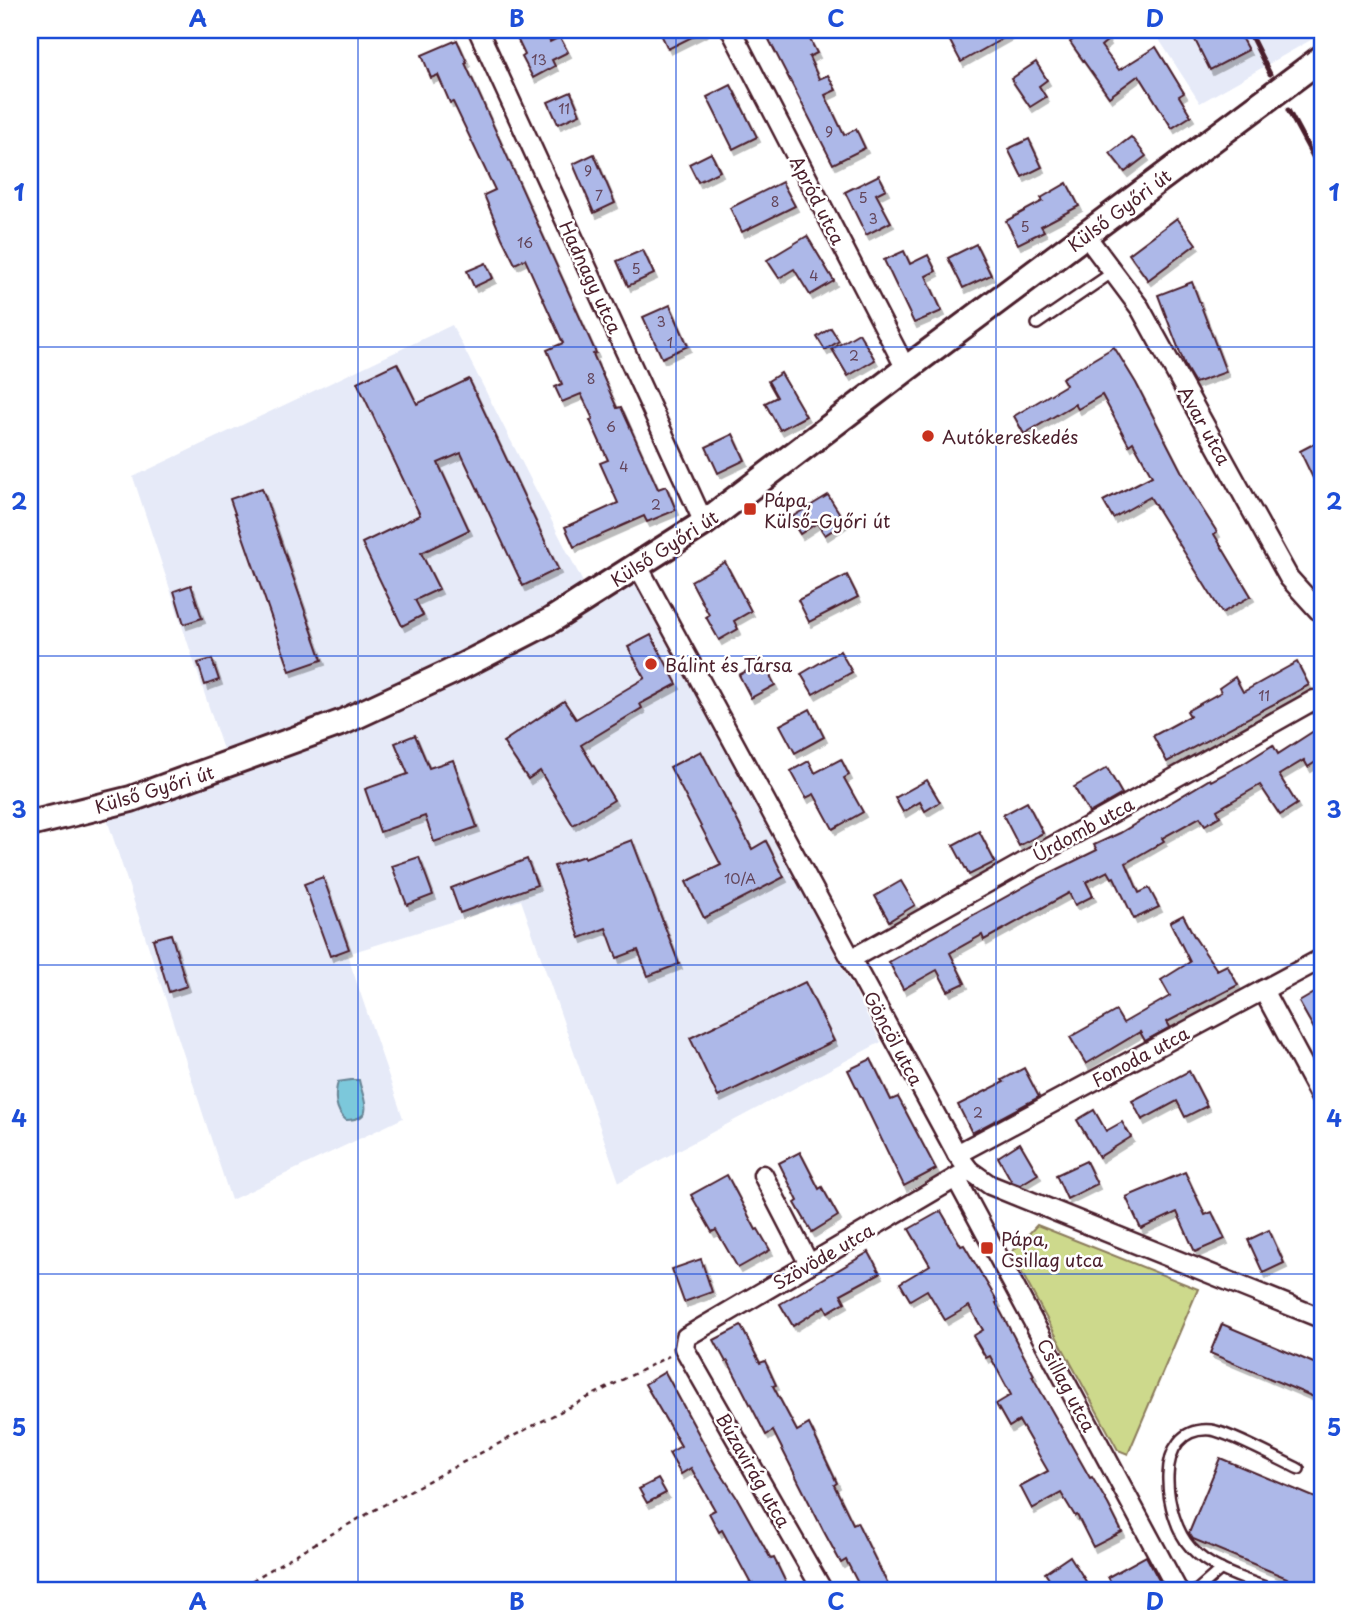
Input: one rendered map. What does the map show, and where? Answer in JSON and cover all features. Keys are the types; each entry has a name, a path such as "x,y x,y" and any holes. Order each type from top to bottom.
{"main road":[{"name":"Külső Győri út","path":"30,824 131,799 343,722 452,672 550,621 704,523 1323,57"}],"street":[{"name":"Hadnagy utca","path":"478,30 704,523"},
{"name":"Apród utca","path":"731,30 906,369"},
{"name":"Avar utca","path":"1086,236 1140,308 1289,578 1323,613"},
{"name":"Göncöl utca","path":"638,566 957,1154 963,1174 1323,1319"},
{"name":"Úrdomb utca","path":"851,958 1314,700"},
{"name":"Fonoda utca","path":"957,1154 1323,958"},
{"path":"1263,990 1323,1102"},
{"name":"Szövöde utca","path":"684,1348 686,1337 963,1174"},
{"name":"Csillag utca","path":"963,1174 1178,1591"},
{"path":"763,1175 809,1264"},
{"name":"Búzavirág utca","path":"684,1348 824,1591"}],"lane":[{"path":"1037,324 1113,272"},
{"path":"1276,1591 1221,1569 1190,1547 1176,1523 1169,1492 1168,1466 1184,1436 1197,1430 1214,1430 1298,1469"},
{"path":"1196,1591 1221,1569"}],"path":[{"path":"235,1591 295,1554 684,1348"}],"shaded area":[{"path":"1153,30 1323,30 1323,33 1200,103"},
{"path":"452,325 595,606 640,581 881,1042 619,1182 521,900 347,954 403,1118 231,1200 107,819 232,777 133,477"}],"green space":[{"path":"1037,1225 1198,1289 1128,1454 1118,1450 1011,1253"}],"water":[{"path":"359,1080 366,1107 362,1116 346,1120 336,1102 336,1092 338,1082"}],"building":[{"path":"513,30 545,30 550,42 560,37 568,52 552,60 555,66 533,78"},
{"path":"659,30 706,30 668,49"},
{"path":"764,30 805,30 817,53 809,57 819,79 828,75 836,90 825,95 844,135 856,129 865,148 833,164"},
{"path":"944,30 1018,30 961,62"},
{"path":"1087,30 1101,30 1108,40 1101,46 1119,70 1156,47 1184,93 1179,96 1191,116 1172,128 1139,75 1109,97 1070,42"},
{"path":"1190,30 1237,30 1248,50 1210,70"},
{"path":"457,40 596,353 593,354 617,408 621,407 658,489 666,486 676,510 647,522 644,516 574,547 565,527 618,503 600,463 608,460 581,394 562,402 555,387 562,384 547,350 563,343 525,259 515,264 502,238 484,195 495,190 453,102 450,103 438,75 431,78 422,55"},
{"path":"1036,62 1047,80 1039,86 1046,97 1030,107 1011,79"},
{"path":"731,85 757,137 733,149 707,97"},
{"path":"571,92 580,114 558,124 548,102"},
{"path":"1131,137 1146,156 1125,172 1110,153"},
{"path":"1029,139 1042,167 1022,177 1008,149"},
{"path":"711,153 720,171 698,182 689,164"},
{"path":"594,154 615,203 594,213 573,164"},
{"path":"879,175 886,189 876,194 891,222 866,235 845,192"},
{"path":"782,182 795,206 742,232 730,208"},
{"path":"1067,183 1079,206 1041,226 1044,231 1018,244 1006,221 1043,201 1041,198"},
{"path":"1177,218 1196,244 1148,280 1129,254"},
{"path":"807,236 834,281 810,295 794,269 779,278 767,260"},
{"path":"976,244 991,275 963,288 948,258"},
{"path":"643,250 654,274 628,286 617,261"},
{"path":"904,251 910,264 928,255 936,271 926,276 942,311 914,323 884,260"},
{"path":"486,263 493,278 474,287 467,271"},
{"path":"1192,282 1226,372 1195,383 1186,368 1158,295"},
{"path":"670,305 688,346 662,358 643,317"},
{"path":"831,328 839,341 825,350 817,337"},
{"path":"859,333 875,360 848,376 832,349"},
{"path":"1114,347 1136,383 1194,496 1217,532 1214,534 1251,596 1222,613 1150,497 1113,518 1103,501 1152,476 1133,442 1129,445 1102,395 1078,409 1075,404 1024,434 1014,416 1066,385 1062,378"},
{"path":"397,363 417,404 469,379 558,569 523,586 461,453 438,463 469,530 421,553 439,589 415,600 423,615 402,626 362,543 420,515 357,382"},
{"path":"781,373 806,416 780,430 765,403 777,397 768,381"},
{"path":"733,434 745,460 718,473 706,447"},
{"path":"1323,439 1323,499 1300,451"},
{"path":"262,488 322,660 290,671 230,499"},
{"path":"828,495 845,522 825,535 817,523 800,534 790,518"},
{"path":"725,562 751,611 734,621 738,629 719,640 691,581"},
{"path":"847,575 858,597 809,622 798,600"},
{"path":"191,585 202,618 184,624 174,591"},
{"path":"651,635 677,684 640,704 642,708 581,745 614,800 573,825 540,771 528,779 503,742 564,701 576,719 645,678 628,647"},
{"path":"840,651 852,672 813,694 801,674"},
{"path":"212,659 219,680 205,685 198,663"},
{"path":"763,662 775,685 751,698 739,675"},
{"path":"1297,662 1309,685 1167,762 1153,736 1190,716 1187,711 1221,692 1219,688 1235,677 1243,692"},
{"path":"810,709 824,737 795,753 780,725"},
{"path":"1323,725 1323,757 1308,767 1304,760 1279,775 1297,804 1280,815 1260,785 1217,810 1220,816 1205,825 1200,817 1162,838 1164,841 1126,863 1139,893 1149,888 1159,907 1134,919 1114,877 1112,878 1108,871 1086,882 1093,896 1075,905 1069,893 984,940 982,935 950,953 965,983 948,991 937,970 903,989 889,962 1038,879 1097,850 1094,845 1120,833 1210,779 1211,781 1241,765 1273,745 1278,754"},
{"path":"415,735 429,768 453,760 477,827 434,842 425,816 380,832 365,789 408,774 395,743"},
{"path":"701,751 752,849 766,841 784,877 704,918 686,882 721,865 670,767"},
{"path":"841,759 849,775 844,778 863,812 833,829 814,794 806,798 791,771 809,761 815,773"},
{"path":"1107,768 1122,794 1089,813 1074,787"},
{"path":"927,780 940,802 925,811 920,802 903,812 895,798"},
{"path":"1027,802 1043,833 1019,846 1003,815"},
{"path":"979,831 995,862 969,875 953,845"},
{"path":"632,840 679,964 648,976 638,950 617,958 606,928 580,938 554,866"},
{"path":"419,857 433,895 407,905 392,866"},
{"path":"527,859 537,885 460,913 451,888"},
{"path":"323,877 349,949 330,956 304,884"},
{"path":"901,881 915,905 889,921 875,896"},
{"path":"1183,915 1217,970 1227,965 1238,985 1167,1022 1170,1027 1145,1041 1140,1032 1086,1064 1070,1037 1116,1011 1123,1023 1170,996 1161,980 1190,962 1170,922"},
{"path":"171,934 187,986 169,992 153,939"},
{"path":"805,982 834,1041 718,1097 690,1038"},
{"path":"1323,988 1323,1045 1299,1002"},
{"path":"871,1059 891,1100 898,1097 936,1169 904,1186 848,1070"},
{"path":"1024,1068 1039,1097 972,1133 958,1105 1004,1082 1002,1080"},
{"path":"1189,1071 1207,1106 1185,1117 1177,1101 1142,1120 1132,1101"},
{"path":"1094,1110 1106,1131 1122,1122 1131,1137 1099,1157 1077,1120"},
{"path":"1020,1143 1038,1174 1020,1185 1012,1182 998,1157"},
{"path":"800,1152 819,1189 822,1187 838,1216 812,1232 795,1203 798,1201 779,1163"},
{"path":"1086,1161 1097,1184 1067,1199 1056,1175"},
{"path":"1185,1172 1205,1215 1212,1212 1225,1239 1195,1252 1177,1212 1141,1229 1126,1197"},
{"path":"727,1175 756,1230 758,1229 770,1250 738,1268 716,1230 712,1232 691,1195"},
{"path":"941,1211 998,1302 996,1303 1034,1375 1032,1376 1122,1532 1093,1547 1077,1515 1075,1516 1061,1493 1032,1509 1020,1486 1048,1471 1019,1421 1009,1427 996,1404 1011,1395 990,1356 986,1358 973,1336 983,1330 969,1306 945,1320 927,1290 910,1300 900,1283 930,1265 909,1229"},
{"path":"1269,1230 1284,1263 1263,1273 1248,1240"},
{"path":"869,1252 880,1273 841,1294 845,1302 828,1312 825,1306 793,1326 780,1304"},
{"path":"701,1259 712,1292 684,1302 672,1269"},
{"path":"1222,1324 1323,1367 1323,1401 1210,1353"},
{"path":"741,1326 760,1363 765,1361 776,1385 773,1386 797,1431 809,1424 853,1524 857,1522 891,1591 862,1591 846,1560 841,1563 773,1431 766,1435 728,1361 726,1362 714,1340"},
{"path":"665,1372 716,1466 771,1559 774,1558 790,1591 758,1591 753,1583 751,1584 722,1530 719,1532 709,1513 715,1510 691,1468 681,1474 669,1453 681,1446 645,1384"},
{"path":"1220,1458 1323,1501 1323,1591 1303,1591 1284,1583 1287,1578 1193,1539 1189,1533"},
{"path":"658,1479 666,1493 647,1503 639,1489"},
{"path":"1070,1556 1092,1591 1057,1591 1045,1573"},
{"path":"1146,1556 1161,1584 1149,1591 1116,1591 1108,1577"}],"railway":[{"path":"1248,30 1270,74"},
{"path":"1288,110 1323,175"}],"place":[{"name":"Autókereskedés","path":"928,436"},
{"name":"Pápa, Külső-Győri út","path":"750,509"},
{"name":"Bálint és Társa","path":"651,664"},
{"name":"Pápa, Csillag utca","path":"987,1248"}]}
